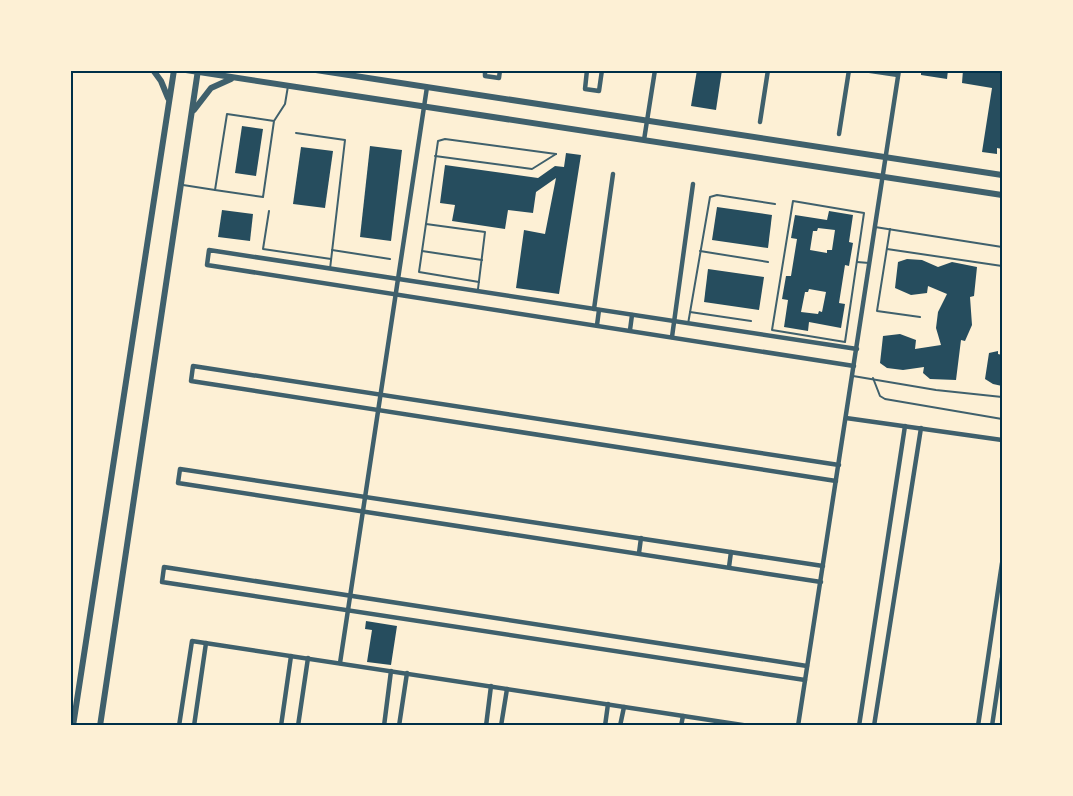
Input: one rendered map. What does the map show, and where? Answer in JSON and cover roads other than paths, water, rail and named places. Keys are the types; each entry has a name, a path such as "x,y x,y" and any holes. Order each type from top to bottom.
{"street":[{"path":"153,70 166,90 169,103"},
{"path":"73,726 174,70"},
{"path":"186,70 1002,195"},
{"path":"316,70 1002,175"},
{"path":"485,70 485,76 499,78 500,70"},
{"path":"587,70 585,89 599,91 602,70"},
{"path":"644,140 655,70"},
{"path":"760,122 768,70"},
{"path":"839,134 849,70"},
{"path":"798,726 898,73 864,70"},
{"path":"100,726 198,71"},
{"path":"192,113 212,88 232,78"},
{"path":"340,663 427,87"},
{"path":"597,325 596,310 613,174"},
{"path":"672,337 693,184"},
{"path":"854,366 207,265 209,250 857,349"},
{"path":"272,275 274,260"},
{"path":"290,278 292,263"},
{"path":"316,281 318,267"},
{"path":"339,285 341,271"},
{"path":"476,306 478,292"},
{"path":"630,330 632,315"},
{"path":"836,481 191,381 193,366 839,465"},
{"path":"283,395 285,380"},
{"path":"846,418 1002,440"},
{"path":"859,726 905,426"},
{"path":"874,726 921,428"},
{"path":"661,454 663,439"},
{"path":"820,582 178,483 180,469 823,566"},
{"path":"283,499 285,485"},
{"path":"639,553 641,538"},
{"path":"729,567 731,552"},
{"path":"978,726 1002,563"},
{"path":"805,680 162,582 164,567 807,666"},
{"path":"881,585 896,588"},
{"path":"996,604 1002,606"},
{"path":"626,653 628,639"},
{"path":"179,726 192,641 749,726"},
{"path":"194,726 206,643"},
{"path":"281,726 291,656"},
{"path":"298,726 308,658"},
{"path":"992,726 1002,658"},
{"path":"384,726 391,671"},
{"path":"399,726 407,674"},
{"path":"985,680 999,682"},
{"path":"486,726 491,686"},
{"path":"501,726 507,689"},
{"path":"605,726 608,704"},
{"path":"620,726 624,706"},
{"path":"681,726 683,716"}],"lane":[{"path":"182,184 262,197 274,121 285,104 288,86"},
{"path":"215,190 227,114 274,121"},
{"path":"296,133 345,140 330,269"},
{"path":"435,156 532,169 556,154 443,138 436,143 419,272 479,282"},
{"path":"688,324 710,197 717,195 775,204"},
{"path":"793,201 864,213 857,262 845,342 772,330 793,201"},
{"path":"268,211 263,249 331,259"},
{"path":"426,224 485,232 478,292"},
{"path":"875,227 1002,247"},
{"path":"890,230 877,311 920,317"},
{"path":"887,249 1002,266"},
{"path":"332,250 390,260"},
{"path":"422,251 482,260"},
{"path":"700,251 768,262"},
{"path":"857,262 870,264"},
{"path":"690,312 751,321"},
{"path":"853,376 1002,398"},
{"path":"873,378 880,396 885,399 1002,419"}]}
